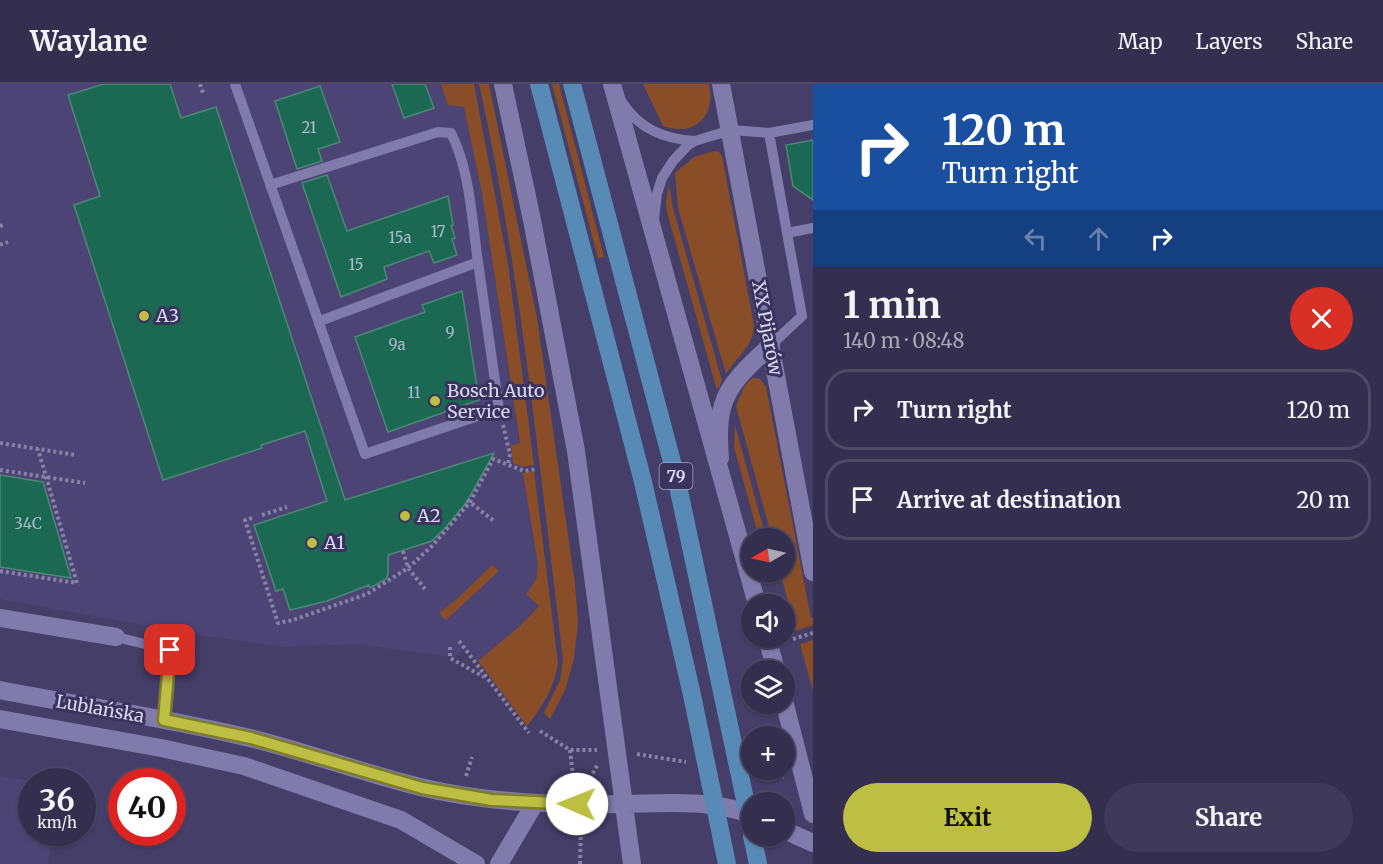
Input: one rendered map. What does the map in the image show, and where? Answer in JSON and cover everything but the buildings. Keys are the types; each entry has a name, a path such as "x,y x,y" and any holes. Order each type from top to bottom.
{"main road":[{"name":"79","path":"539,84 619,386 692,695 727,864"},
{"name":"79","path":"572,84 676,477 743,792"},
{"name":"79","path":"754,846 758,864"}],"street":[{"path":"503,84 532,220 576,451 632,864"},
{"name":"XX Pijarów","path":"721,84 813,572"},
{"path":"613,86 754,594"},
{"path":"723,484 719,430 720,413 725,398 734,380 771,345"},
{"path":"0,618 116,637"},
{"name":"Lublańska","path":"0,690 251,738 422,788 492,800 535,804 700,802 741,810"},
{"path":"787,714 813,814"},
{"name":"Lublańska","path":"0,719 161,748 244,766 401,820 476,864"},
{"path":"499,864 535,804"},
{"path":"795,835 813,843"}],"lane":[{"path":"235,84 270,185 320,321 365,454 499,409 464,172 459,149 451,133 438,132 270,185"},
{"path":"613,86 626,108 645,127 672,138 695,141"},
{"path":"656,240 655,204 659,184 673,161 695,141 730,130 769,133 813,125"},
{"path":"769,133 787,232 807,315 771,345"},
{"path":"787,232 807,229 804,243"},
{"path":"320,321 478,262"},
{"path":"116,637 170,650 164,720"}],"path":[{"path":"200,84 203,93"},
{"path":"0,244 8,242"},
{"path":"499,409 510,454 508,465"},
{"path":"0,443 76,455"},
{"path":"0,571 77,583 38,449"},
{"path":"252,518 245,520 278,622 293,620 368,594 408,568 433,545 469,501 493,459 524,471 537,469"},
{"path":"0,470 85,483"},
{"path":"469,501 494,521"},
{"path":"262,515 287,507"},
{"path":"403,551 408,568 425,590"},
{"path":"795,638 813,633"},
{"path":"459,641 529,733"},
{"path":"450,647 450,658 488,679"},
{"path":"540,731 570,750 596,750"},
{"path":"570,750 575,791"}],"shaded area":[{"path":"0,84 441,84 448,105 464,106 482,193 538,565 536,580 539,605 520,626 478,661 467,648 454,657 354,644 284,647 198,635 0,599"},
{"path":"441,84 474,84 508,264 534,465 523,467 513,463 511,446 520,443 482,193 464,107 448,105"},
{"path":"479,84 489,84 537,318 575,584 578,622 574,659 565,690 550,719 544,713 560,680 563,659 518,298 494,155"},
{"path":"552,84 559,84 604,257 598,258"},
{"path":"643,84 709,84 709,106 706,114 701,121 685,129 663,126"},
{"path":"714,151 719,152 722,156 754,325 748,345 726,374 678,208 675,173 694,157"},
{"path":"669,185 673,208 722,381 718,389 667,212"},
{"path":"752,378 760,379 766,387 793,528 769,528 736,406 744,387"},
{"path":"735,425 763,528 756,528 734,447"},
{"path":"534,471 558,663 547,696 527,726 478,661 520,626 539,606 526,594 536,580 538,565 523,473"},
{"path":"795,536 813,625 796,631 795,594 786,594 783,582 795,582"},
{"path":"492,565 499,571 446,620 439,613"},
{"path":"813,640 813,691 800,644"},
{"path":"0,776 18,779 18,846 51,846 48,864 0,864"}],"place":[{"name":"A3","path":"144,316"},
{"name":"Bosch Auto Service","path":"435,401"},
{"name":"A2","path":"405,516"},
{"name":"A1","path":"312,543"}],"route":[{"path":"170,650 164,720 251,738 422,788 492,800 535,804 577,804"}]}
